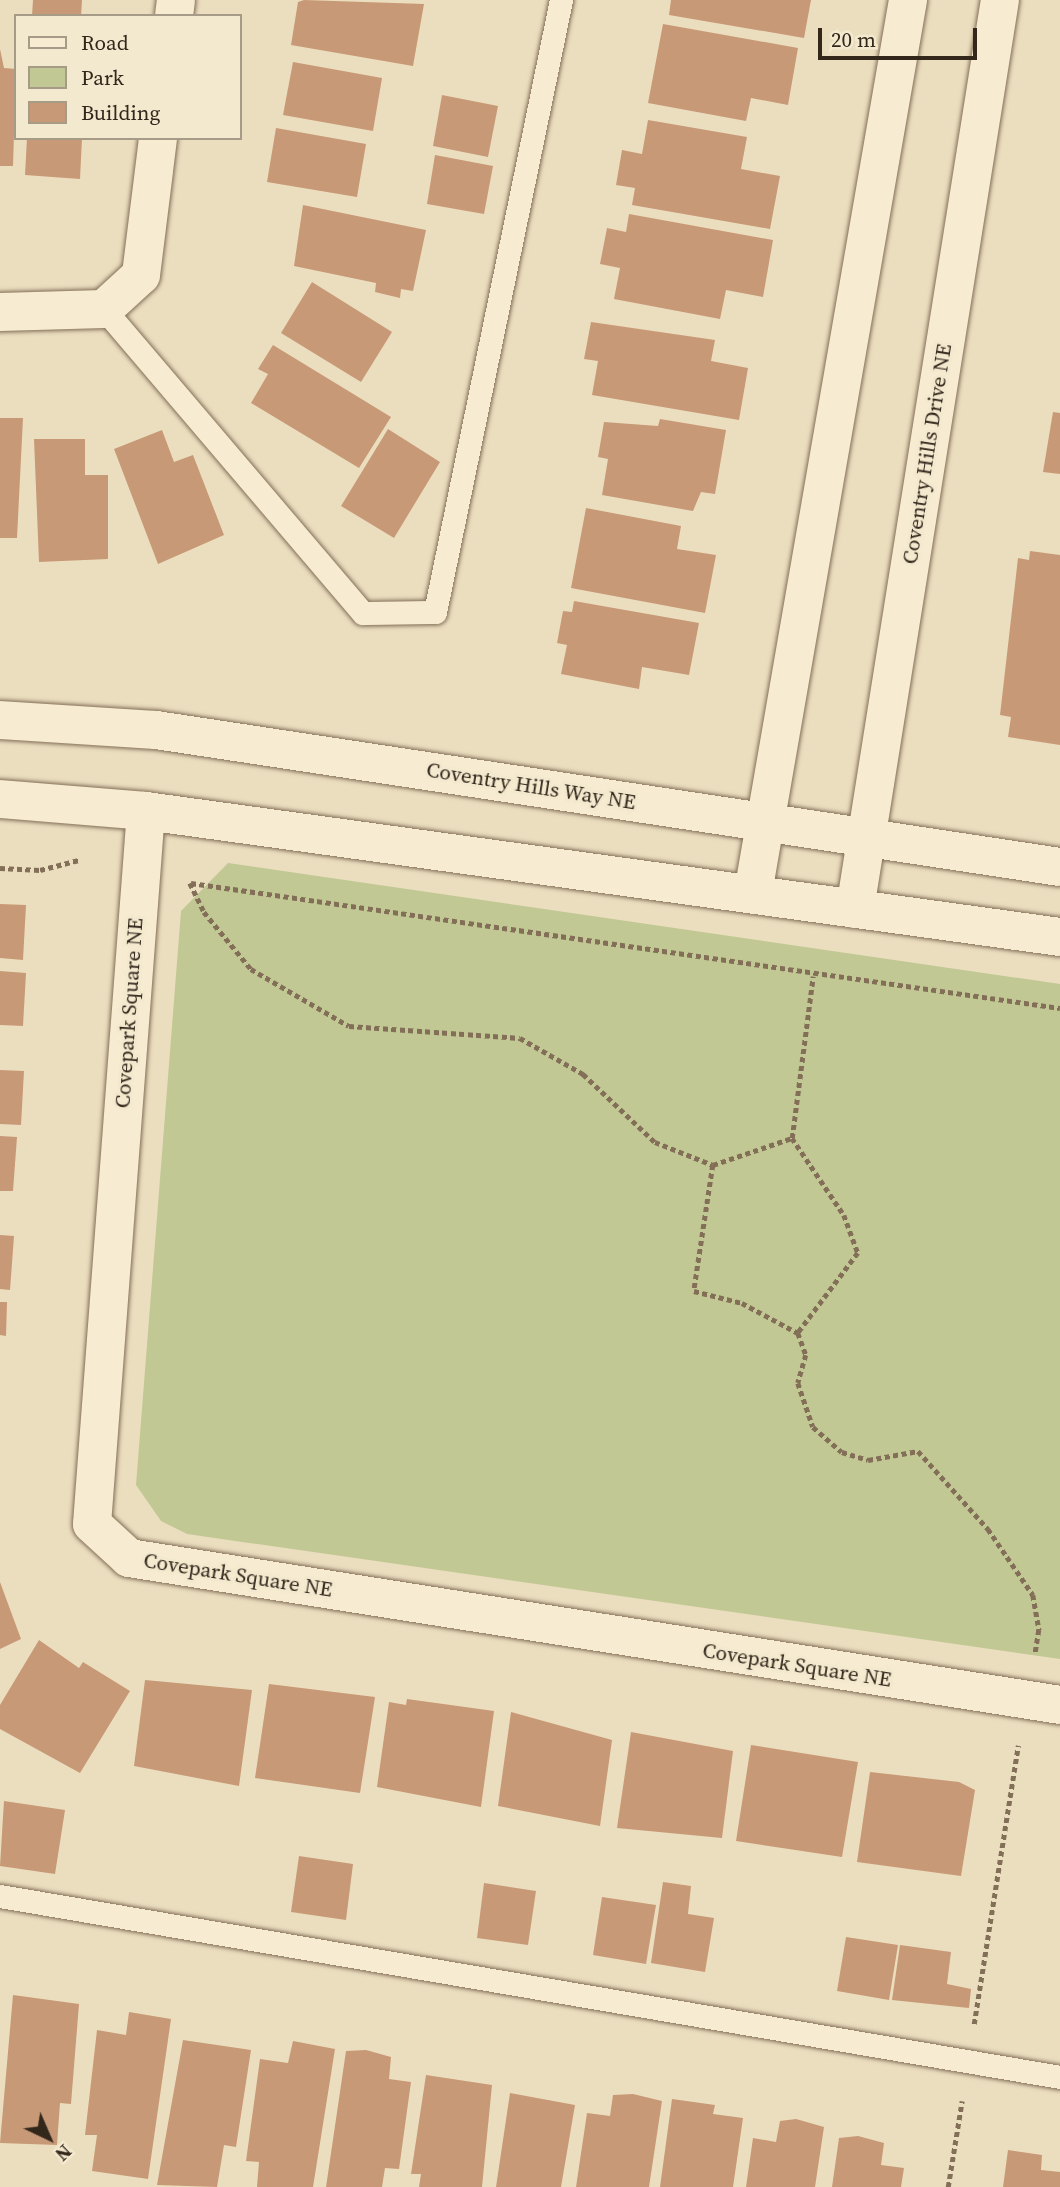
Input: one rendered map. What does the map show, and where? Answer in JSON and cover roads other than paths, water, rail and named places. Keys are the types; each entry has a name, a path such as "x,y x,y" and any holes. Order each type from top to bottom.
{"street":[{"path":"753,893 763,821 908,0"},
{"name":"Coventry Hills Drive NE","path":"855,909 1000,0"},
{"path":"0,312 104,309 141,275 158,140"},
{"name":"Coventry Hills Way NE","path":"0,720 156,730 1060,867"},
{"path":"0,799 146,811 1060,937"},
{"name":"Covepark Square NE","path":"146,811 92,1524 129,1558 1042,1704"}],"lane":[{"path":"104,309 363,612 435,612 561,0"},
{"path":"0,1896 968,2064 1060,2077"}]}
